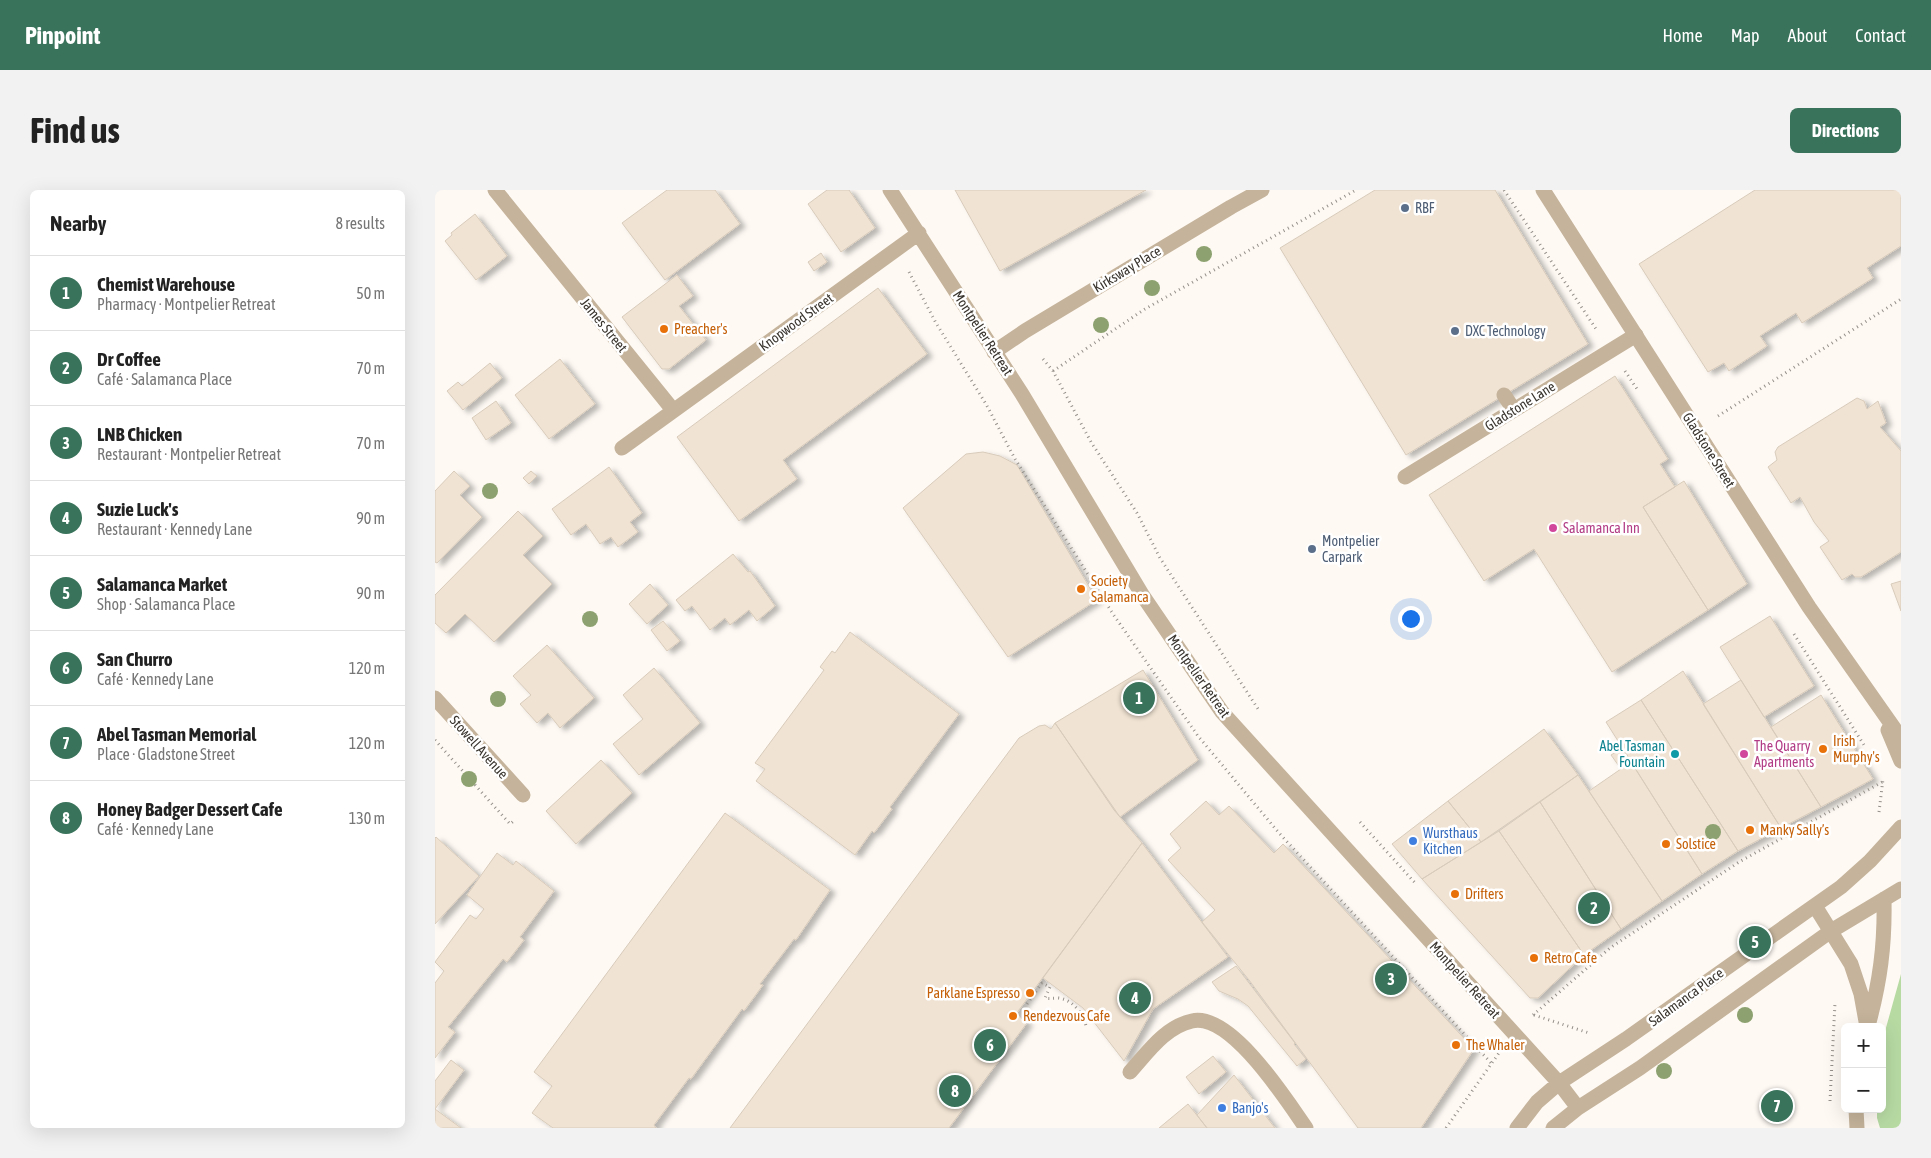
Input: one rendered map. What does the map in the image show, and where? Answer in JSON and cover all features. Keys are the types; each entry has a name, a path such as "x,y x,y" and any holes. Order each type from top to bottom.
{"street":[{"name":"James Street","path":"495,190 673,410"},
{"name":"Montpelier Retreat","path":"890,190 1027,402 1143,596 1222,712 1559,1084 1578,1108"},
{"name":"Kirksway Place","path":"994,352 1025,330 1262,190"},
{"name":"Gladstone Street","path":"1543,190 1809,607 1878,708 1901,738"},
{"name":"Knopwood Street","path":"673,410 919,233"},
{"name":"Gladstone Lane","path":"1405,477 1636,335"},
{"path":"1504,395 1514,410"},
{"path":"622,448 673,410"},
{"name":"Stowell Avenue","path":"438,708 523,795"},
{"name":"Gladstone Street","path":"1878,708 1901,761"},
{"name":"Salamanca Place","path":"1517,1128 1537,1102 1559,1084 1841,887 1879,853 1901,827"},
{"path":"1553,1128 1578,1108 1640,1068 1831,931 1901,889"},
{"path":"1868,1023 1879,985 1884,950 1884,899"},
{"path":"1815,906 1851,964 1857,979 1866,1023"},
{"path":"1131,1072 1157,1041 1176,1028 1193,1021 1208,1022 1227,1034 1267,1071 1306,1128"},
{"path":"1856,1113 1857,1128"}],"path":[{"path":"1053,371 1145,309 1356,190"},
{"path":"1504,190 1642,397"},
{"path":"1696,429 1901,299"},
{"path":"1043,359 1053,371 1091,442 1137,513 1160,558 1261,714"},
{"path":"1790,628 1869,753"},
{"path":"1879,853 1867,834 1877,821 1884,781 1882,775"},
{"path":"1446,1128 1513,1033 1610,948 1739,862 1884,781"},
{"path":"1359,821 1417,885"},
{"path":"1027,1004 1042,983 1050,988 1045,998 1058,998 1067,1001 1079,1009 1086,1026"},
{"path":"1830,1110 1835,997"},
{"path":"1526,1008 1533,1015 1588,1032 1602,1055"}],"green space":[{"path":"1901,974 1901,1128 1880,1128 1877,1118 1877,1113 1886,1113 1886,1028"}],"building":[{"path":"667,190 715,190 740,224 665,280 622,223"},
{"path":"827,190 849,190 875,228 841,252 808,204"},
{"path":"955,190 1146,190 1000,271"},
{"path":"1375,190 1495,190 1588,344 1406,455 1280,248"},
{"path":"1755,190 1901,190 1901,246 1867,268 1873,278 1802,323 1796,313 1760,336 1767,346 1729,371 1724,363 1708,372 1639,264"},
{"path":"475,214 507,256 476,280 445,241 452,235 451,233"},
{"path":"821,253 827,262 814,271 808,262"},
{"name":"Preacher's","path":"677,275 693,296 679,306 706,340 669,369 662,369 622,317"},
{"path":"878,288 927,354 783,460 797,479 739,521 677,437"},
{"path":"560,359 595,404 549,439 515,395"},
{"path":"490,363 502,378 463,410 447,391 458,382 462,386"},
{"name":"Salamanca Inn","path":"1615,376 1668,459 1660,464 1675,487 1643,507 1708,610 1612,672 1534,549 1484,581 1429,495"},
{"path":"1857,398 1864,401 1867,409 1878,401 1886,423 1880,427 1901,451 1901,552 1861,577 1855,577 1852,574 1842,580 1820,547 1829,541 1814,522 1800,497 1791,503 1768,467 1777,460 1775,452 1778,447"},
{"path":"496,401 511,423 486,440 472,418"},
{"path":"983,452 1000,456 1017,465 1097,600 1008,657 903,508 966,454"},
{"path":"609,467 642,513 630,522 638,532 618,547 611,537 600,544 586,524 571,535 552,509"},
{"path":"454,471 470,486 460,495 482,517 437,563 435,562 435,491"},
{"path":"531,471 537,476 529,484 523,478"},
{"path":"1684,481 1747,584 1708,610 1643,507"},
{"path":"518,511 543,536 523,555 552,584 494,642 465,614 446,633 435,623 435,595"},
{"path":"733,554 748,572 750,571 775,606 757,621 749,610 730,625 725,618 710,630 692,606 685,611 676,600"},
{"path":"1901,581 1901,611 1891,584"},
{"path":"650,584 668,605 647,624 629,604"},
{"path":"1770,616 1814,686 1764,717 1720,647"},
{"path":"663,621 680,641 667,651 651,630"},
{"path":"850,632 959,714 890,807 892,809 874,833 872,831 855,855 756,781 765,769 755,763 824,670 820,667 832,651 835,653"},
{"path":"547,645 594,698 560,728 548,713 537,723 520,704 531,695 513,676"},
{"path":"654,668 700,723 639,775 613,744 643,719 623,695"},
{"path":"1143,670 1198,760 1120,817 1055,723"},
{"path":"1683,671 1781,828 1738,851 1641,700"},
{"path":"1741,680 1821,807 1781,828 1703,704"},
{"path":"1821,695 1873,779 1821,807 1771,727"},
{"path":"1641,700 1738,851 1702,874 1606,722"},
{"path":"1055,723 1114,810 1142,843 1016,1014 1027,1023 949,1128 730,1128 1019,738 1039,726 1045,725 1051,729"},
{"path":"1544,729 1578,775 1481,842 1448,801"},
{"path":"1623,748 1631,762 1621,769 1611,755"},
{"path":"601,760 632,793 576,844 546,811"},
{"path":"1631,762 1702,874 1662,901 1589,791"},
{"path":"1578,775 1662,901 1621,929 1540,802"},
{"path":"1206,801 1219,815 1229,806 1274,853 1283,844 1474,1049 1421,1128 1358,1128 1249,980 1202,922 1215,910 1168,860 1181,848 1170,834"},
{"path":"1448,801 1481,842 1422,879 1392,844"},
{"path":"1540,802 1621,929 1584,955 1499,831"},
{"path":"725,813 830,890 796,940 794,939 760,984 763,985 744,1011 742,1009 691,1079 689,1078 654,1125 656,1128 553,1128 532,1113 552,1086 534,1072"},
{"path":"1499,831 1584,955 1538,998 1530,998 1422,879"},
{"path":"435,838 479,876 435,924"},
{"path":"1142,843 1228,957 1153,1009 1124,1061 1083,1008 1043,978"},
{"path":"497,853 513,865 516,861 554,891 520,937 524,940 507,962 503,959 448,1027 455,1032 435,1058 435,983 444,971 435,962 470,915 476,919 484,909 467,895"},
{"path":"1236,966 1306,1059 1297,1066 1248,1006 1238,999 1219,991 1212,982"},
{"path":"1213,1056 1226,1072 1199,1094 1186,1077"},
{"path":"451,1060 464,1070 435,1109 435,1081"},
{"path":"1234,1075 1275,1128 1207,1128 1197,1115"},
{"path":"1188,1104 1207,1128 1159,1128"},
{"path":"435,1109 461,1128 435,1128"}],"place":[{"name":"RBF","path":"1405,208"},
{"name":"Preacher's","path":"664,329"},
{"name":"DXC Technology","path":"1455,331"},
{"name":"Salamanca Inn","path":"1553,528"},
{"name":"Montpelier Carpark","path":"1312,549"},
{"name":"Society Salamanca","path":"1081,589"},
{"name":"Chemist Warehouse","path":"1139,698"},
{"name":"Irish Murphy's","path":"1823,749"},
{"name":"Abel Tasman Fountain","path":"1675,754"},
{"name":"The Quarry Apartments","path":"1744,754"},
{"name":"Manky Sally’s","path":"1750,830"},
{"name":"Wursthaus Kitchen","path":"1413,841"},
{"name":"Solstice","path":"1666,844"},
{"name":"Drifters","path":"1455,894"},
{"name":"Dr Coffee","path":"1594,908"},
{"name":"Salamanca Market","path":"1755,942"},
{"name":"Retro Cafe","path":"1534,958"},
{"name":"LNB Chicken","path":"1391,979"},
{"name":"Parklane Espresso","path":"1030,993"},
{"name":"Suzie Luck's","path":"1135,998"},
{"name":"Rendezvous Cafe","path":"1013,1016"},
{"name":"San Churro","path":"990,1045"},
{"name":"The Whaler","path":"1456,1045"},
{"name":"Honey Badger Dessert Cafe","path":"955,1091"},
{"name":"Abel Tasman Memorial","path":"1777,1106"},
{"name":"Banjo's","path":"1222,1108"}]}
